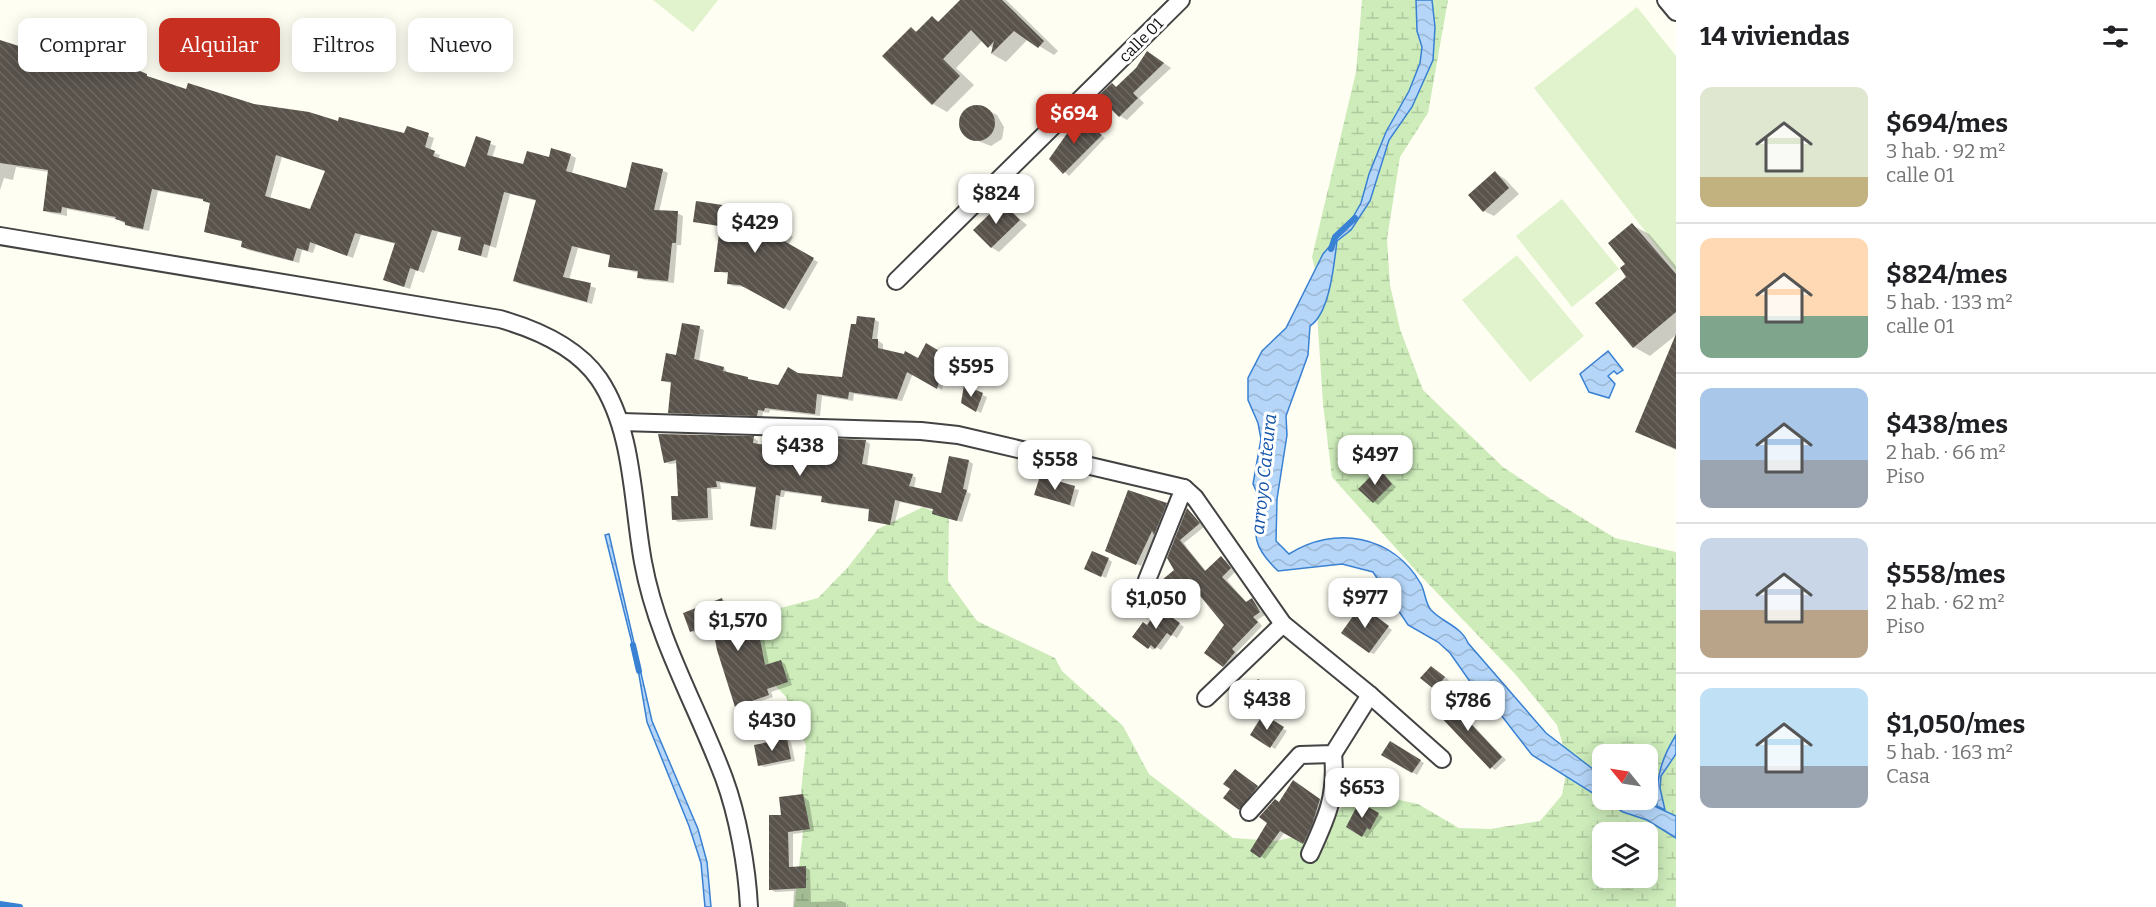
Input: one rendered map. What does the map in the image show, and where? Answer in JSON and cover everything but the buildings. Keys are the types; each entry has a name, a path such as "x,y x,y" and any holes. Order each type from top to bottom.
{"street":[{"name":"calle 01","path":"896,281 1181,0"},
{"path":"1666,0 1676,12"},
{"path":"0,236 500,319 522,325 579,358 598,378 621,422 652,601 664,641 725,780 746,864 749,907"},
{"path":"621,422 921,431 958,435 1184,488 1195,498 1283,624 1370,695 1442,759"},
{"path":"1147,580 1184,488"},
{"path":"1206,698 1283,624"},
{"path":"1310,854 1332,800 1335,783 1333,754 1370,695"},
{"path":"1250,812 1300,755 1333,754"}],"green space":[{"path":"653,0 718,0 693,32"},
{"path":"1362,0 1448,0 1428,113 1400,157 1387,239 1390,285 1400,329 1423,390 1503,467 1615,538 1676,552 1676,907 794,907 803,833 801,791 806,746 786,697 750,658 752,632 773,610 818,598 848,567 878,529 923,507 949,518 948,581 977,621 1055,658 1062,671 1123,726 1149,774 1233,838 1276,841 1321,831 1345,804 1368,793 1418,804 1459,828 1490,829 1540,821 1562,795 1568,762 1557,725 1516,675 1419,574 1332,477 1323,404 1317,313 1319,285 1312,257 1356,72"},
{"path":"1637,7 1676,56 1676,271 1534,88"},
{"path":"1562,199 1619,269 1572,307 1516,236"},
{"path":"1517,255 1584,336 1530,382 1462,300"}],"water":[{"path":"1416,0 1432,0 1435,27 1433,60 1412,107 1389,140 1370,201 1351,230 1337,241 1327,299 1317,320 1310,326 1308,355 1286,416 1287,435 1277,499 1276,541 1289,554 1307,545 1344,538 1379,545 1395,555 1409,567 1421,584 1431,610 1461,632 1546,733 1592,768 1592,793 1532,755 1491,702 1471,683 1450,653 1438,642 1408,625 1373,572 1342,564 1278,571 1259,548 1257,540 1256,524 1262,504 1253,484 1261,439 1258,423 1248,400 1248,378 1262,351 1286,328 1323,254 1349,224 1361,203 1369,174 1386,132 1409,91 1420,63 1422,47 1417,31"},
{"path":"1608,351 1623,370 1617,374 1614,371 1608,376 1615,384 1609,398 1589,392 1580,374"},
{"path":"609,534 652,721 698,829 707,862 711,907 705,907 701,863 689,826 647,722 637,663 605,535"},
{"path":"1676,735 1676,754 1661,776 1660,788 1665,810 1658,806 1658,782 1667,752"},
{"path":"1658,808 1676,816 1676,838 1658,827 1658,822 1650,822 1620,810 1658,810"}],"waterway":[{"name":"arroyo Cateura","path":"1331,249 1335,237 1355,218"},
{"path":"633,645 639,671"},
{"path":"0,904 20,907"}]}
